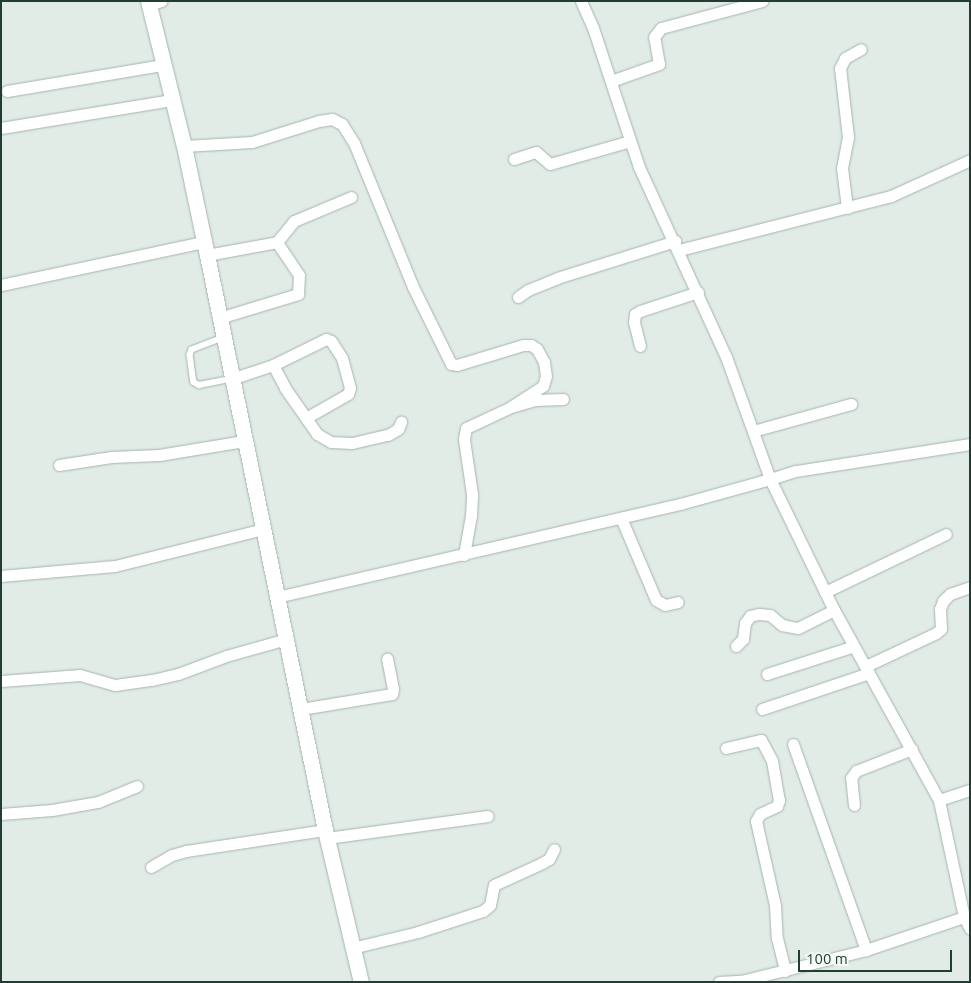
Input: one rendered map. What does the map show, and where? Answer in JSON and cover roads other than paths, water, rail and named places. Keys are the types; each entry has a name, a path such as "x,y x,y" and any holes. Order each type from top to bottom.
{"main road":[{"path":"152,2 163,65 184,146 206,248 326,834 361,982"}],"street":[{"path":"581,1 645,180 677,246 726,357 770,479 834,610 939,800 964,918 970,929"},
{"path":"610,81 659,64 654,37 661,28 758,2"},
{"path":"847,208 842,168 848,137 840,68 845,58 861,50"},
{"path":"7,91 163,65"},
{"path":"1,128 172,100"},
{"path":"184,146 252,142 319,121 332,119 342,124 354,143 414,286 451,364 457,365 523,345 531,345 537,349 544,362 546,376 543,386 511,407"},
{"path":"514,159 536,152 550,164 630,141"},
{"path":"518,297 534,287 562,276 677,246 847,208 891,196 970,160"},
{"path":"1,285 206,248 277,242 294,221 351,197"},
{"path":"219,318 298,294 299,275 277,242"},
{"path":"640,346 634,322 635,314 698,292"},
{"path":"232,379 273,365 326,339 331,341 342,358 350,388 348,394 306,418"},
{"path":"273,365 317,434 331,442 352,443 388,435 398,429 401,422"},
{"path":"464,555 472,494 464,439 465,431 470,424 511,407 536,400 563,399"},
{"path":"753,431 851,404"},
{"path":"60,465 111,457 159,455 244,441"},
{"path":"277,598 621,518 794,471 970,444"},
{"path":"621,518 656,600 665,605 678,602"},
{"path":"1,576 115,566 263,529"},
{"path":"825,592 946,534"},
{"path":"762,709 868,670 936,633 941,629 940,610 943,601 950,594 970,586"},
{"path":"736,646 743,639 746,623 750,616 759,614 770,615 782,625 798,628 834,610"},
{"path":"1,681 80,675 115,685 152,680 178,674 226,656 287,639"},
{"path":"767,674 854,646"},
{"path":"301,709 392,694 393,689 387,659"},
{"path":"726,748 761,740 772,761 779,800 777,806 760,814 756,820 776,905 777,938 785,971"},
{"path":"793,744 866,950"},
{"path":"854,805 851,778 856,771 912,749"},
{"path":"1,814 52,810 98,802 137,786"},
{"path":"939,800 970,790"},
{"path":"151,867 172,855 186,851 488,816"},
{"path":"352,948 418,932 483,911 490,904 494,885 542,864 549,859 554,849"},
{"path":"719,982 741,981 866,950 964,918"}],"lane":[{"path":"223,338 192,350 190,355 194,382 199,385 232,379"}]}
